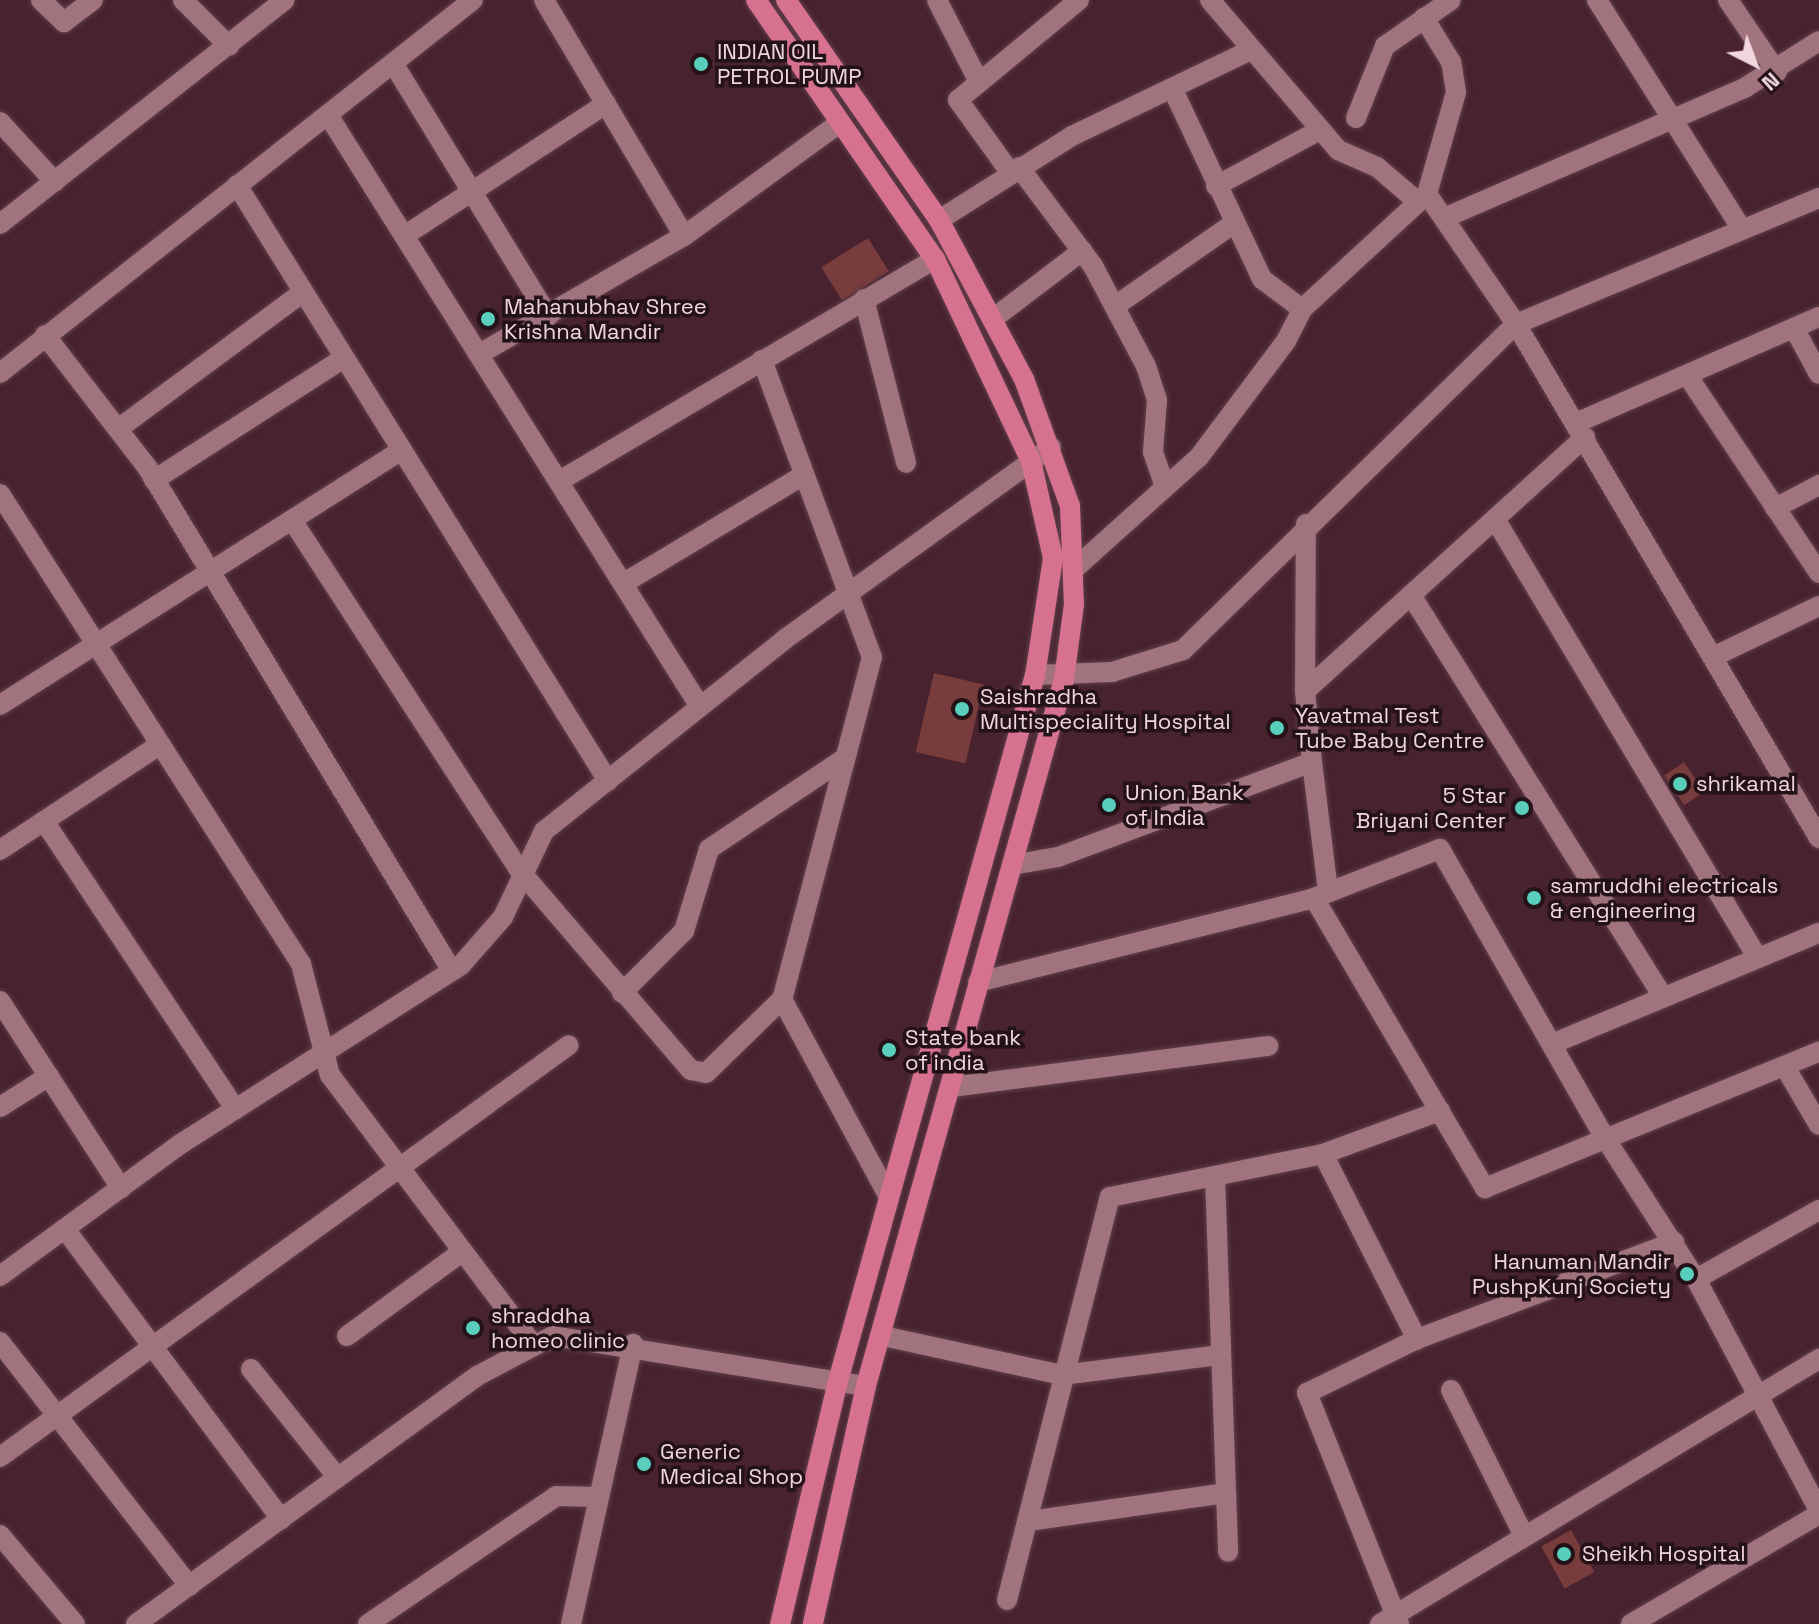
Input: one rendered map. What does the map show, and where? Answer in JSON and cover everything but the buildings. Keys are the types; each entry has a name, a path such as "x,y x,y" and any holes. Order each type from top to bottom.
{"main road":[{"path":"756,0 838,124 935,259 1031,461 1053,558 1035,675 838,1381 780,1624"},
{"path":"786,0 939,220 994,318 1051,447 1070,506 1073,570 1064,679 978,982 883,1336 866,1386 813,1624"},
{"path":"938,1023 966,1031"}],"street":[{"path":"41,0 64,22 93,0"},
{"path":"183,0 229,46"},
{"path":"0,224 285,0"},
{"path":"0,373 473,0"},
{"path":"544,0 684,236"},
{"path":"937,0 979,82"},
{"path":"1079,0 958,100 1082,251 1115,306 1157,400 1153,452 1165,487"},
{"path":"1356,118 1369,99 1376,59 1424,18 1451,0"},
{"path":"1597,0 1741,228"},
{"path":"1728,0 1777,72"},
{"path":"1219,3 1249,51 1338,150 1377,167 1422,198 1444,218 1516,324 1819,838"},
{"path":"1073,570 1165,487 1229,420 1302,309 1422,198 1456,92 1451,62 1424,18"},
{"path":"1444,218 1669,114 1777,72 1810,52 1819,41"},
{"path":"939,220 1014,170 1174,92 1249,51"},
{"path":"393,63 548,316"},
{"path":"1174,92 1233,224 1262,279 1302,309"},
{"path":"407,234 606,104"},
{"path":"328,115 407,234 699,705"},
{"path":"0,122 55,182"},
{"path":"481,353 684,236 838,124"},
{"path":"1216,186 1320,130"},
{"path":"237,185 608,781"},
{"path":"1035,675 1064,679 1183,650 1306,524 1516,324 1819,198"},
{"path":"1115,306 1233,224"},
{"path":"994,318 1082,251"},
{"path":"561,480 935,259"},
{"path":"118,429 303,292"},
{"path":"864,299 906,463"},
{"path":"1305,691 1495,519 1580,430 1687,375 1819,317"},
{"path":"1794,328 1819,374"},
{"path":"45,335 154,480 452,971"},
{"path":"154,480 344,358"},
{"path":"292,520 521,872 622,993 702,1075 782,999 872,657 802,476 762,360"},
{"path":"1687,375 1819,573"},
{"path":"0,1276 235,1109 452,971 503,917 521,872 544,831 699,705 849,591 1051,447"},
{"path":"0,705 402,450"},
{"path":"624,583 802,476"},
{"path":"1775,508 1819,485"},
{"path":"0,494 96,644 156,747 233,851 301,964 330,1075 459,1254 534,1346"},
{"path":"1495,519 1757,957"},
{"path":"1306,524 1305,691 1321,894 1485,1188 1819,1052"},
{"path":"1411,595 1661,994"},
{"path":"1713,657 1819,606"},
{"path":"0,850 156,747"},
{"path":"622,993 684,931 709,849 845,758"},
{"path":"1012,865 1058,857 1312,762"},
{"path":"44,821 235,1109"},
{"path":"978,982 1321,894 1440,849 1605,1138 1696,1279 1760,1392 1819,1512 1631,1624"},
{"path":"1552,1044 1661,994 1819,933"},
{"path":"782,999 889,1197"},
{"path":"0,1001 121,1188"},
{"path":"0,1457 400,1174 569,1045"},
{"path":"952,1087 1268,1046"},
{"path":"1785,1067 1819,1125"},
{"path":"0,1107 49,1076"},
{"path":"1007,1600 1029,1521 1062,1375 1110,1197 1323,1154 1440,1111"},
{"path":"1323,1154 1417,1339"},
{"path":"1215,1176 1228,1552"},
{"path":"1696,1279 1819,1210"},
{"path":"65,1229 281,1519"},
{"path":"1674,1242 1417,1339 1307,1393 1390,1621 1522,1532 1819,1359"},
{"path":"347,1336 459,1254"},
{"path":"136,1624 477,1376 553,1336 633,1344 866,1386"},
{"path":"883,1336 1062,1375 1221,1355"},
{"path":"0,1342 189,1586"},
{"path":"571,1624 633,1344"},
{"path":"251,1369 338,1478"},
{"path":"1451,1390 1522,1532"},
{"path":"1029,1521 1226,1493"},
{"path":"368,1624 556,1496 599,1497"},
{"path":"0,1535 75,1624"}],"place":[{"name":"INDIAN OIL PETROL PUMP","path":"701,64"},
{"name":"Mahanubhav Shree Krishna Mandir","path":"488,319"},
{"name":"Saishradha Multispeciality Hospital","path":"962,709"},
{"name":"Yavatmal Test Tube Baby Centre","path":"1277,728"},
{"name":"shrikamal","path":"1680,784"},
{"name":"Union Bank of India","path":"1109,805"},
{"name":"5 Star Briyani Center","path":"1522,808"},
{"name":"samruddhi electricals & engineering","path":"1534,898"},
{"name":"State bank of india","path":"889,1050"},
{"name":"Hanuman Mandir PushpKunj Society","path":"1687,1274"},
{"name":"shraddha homeo clinic","path":"473,1328"},
{"name":"Generic Medical Shop","path":"644,1464"},
{"name":"Sheikh Hospital","path":"1564,1554"}]}
